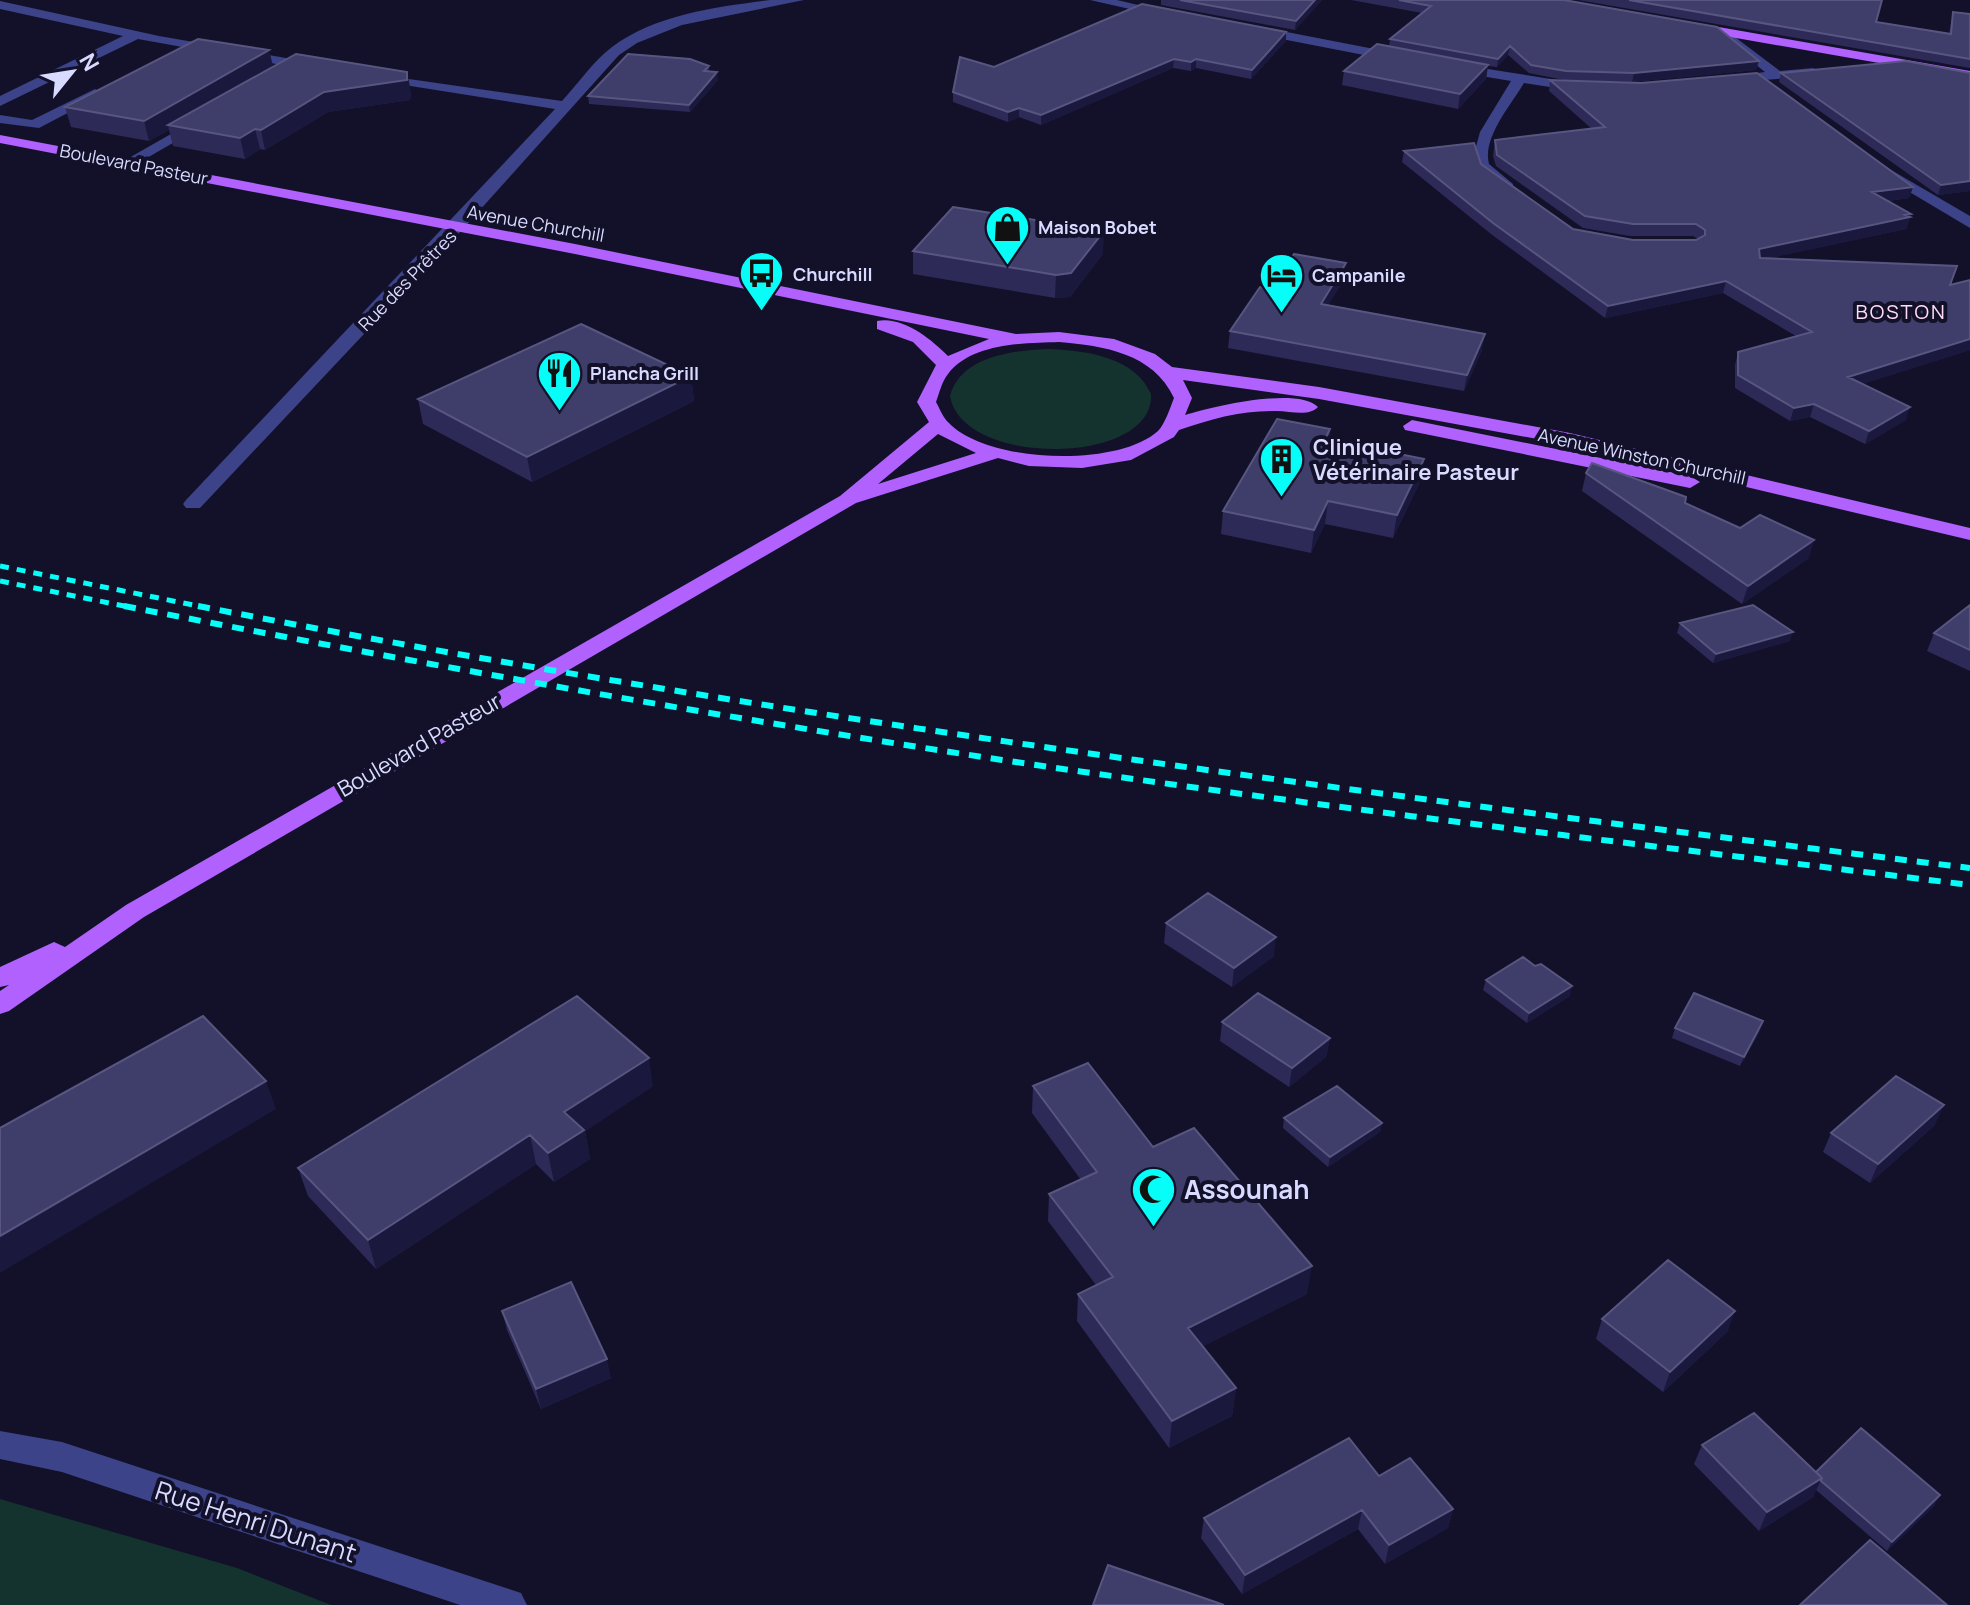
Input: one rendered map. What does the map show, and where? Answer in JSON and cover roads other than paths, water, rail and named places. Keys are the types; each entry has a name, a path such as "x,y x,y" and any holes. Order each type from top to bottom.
{"main road":[{"path":"1674,23 1970,75"},
{"name":"Boulevard Pasteur","path":"0,139 455,228"},
{"name":"Avenue Churchill","path":"455,228 877,308 1015,339"},
{"name":"Avenue Churchill","path":"455,228 620,273 899,329 926,342 947,365"},
{"path":"992,454 960,442 938,424 928,404 928,394 931,383 947,365 976,349 1015,339 1059,337 1102,342 1141,354 1168,372 1183,398 1174,425"},
{"name":"Avenue Winston Churchill","path":"1168,372 1307,391 1570,439 1970,534"},
{"name":"Avenue Winston Churchill","path":"992,454 1055,463 1098,460 1137,450 1174,425 1214,411 1256,404 1312,407 1715,487 1970,549"},
{"path":"847,500 938,424"},
{"path":"847,500 992,454"},
{"name":"Boulevard Pasteur","path":"0,1004 135,911 847,500"},
{"path":"0,978 135,911"}],"street":[{"name":"Rue des Prêtres","path":"193,504 455,228 614,52 633,38 692,20 798,0"},
{"path":"1096,0 1181,16"},
{"path":"0,5 331,69"},
{"path":"1240,27 1410,60"},
{"path":"1723,32 1778,76"},
{"path":"0,102 138,34"},
{"path":"1712,82 1903,63"},
{"path":"273,79 300,64"},
{"path":"1441,66 1519,80 1592,88"},
{"path":"363,74 566,106"},
{"path":"1759,78 1783,97"},
{"path":"1519,80 1482,143 1479,156 1486,170 1523,198"},
{"path":"0,119 34,125 108,86"},
{"path":"128,163 209,116"},
{"path":"1867,158 1910,189 1970,223"},
{"name":"Rue Henri Dunant","path":"0,1445 62,1457 509,1605"}],"railway":[{"path":"0,566 199,606"},
{"path":"0,581 126,606"},
{"path":"126,606 562,688 1002,760 1365,810 1970,885"},
{"path":"126,606 134,608"},
{"path":"199,606 418,647 860,720 1304,783 1970,868"},
{"path":"199,606 208,608"}],"place":[{"name":"Maison Bobet","path":"1007,266"},
{"name":"Churchill","path":"762,313"},
{"name":"Campanile","path":"1281,314"},
{"name":"Plancha Grill","path":"559,412"},
{"name":"Clinique Vétérinaire Pasteur","path":"1282,499"},
{"name":"Assounah","path":"1153,1228"}],"district":[{"name":"BOSTON","path":"1901,311"}]}
